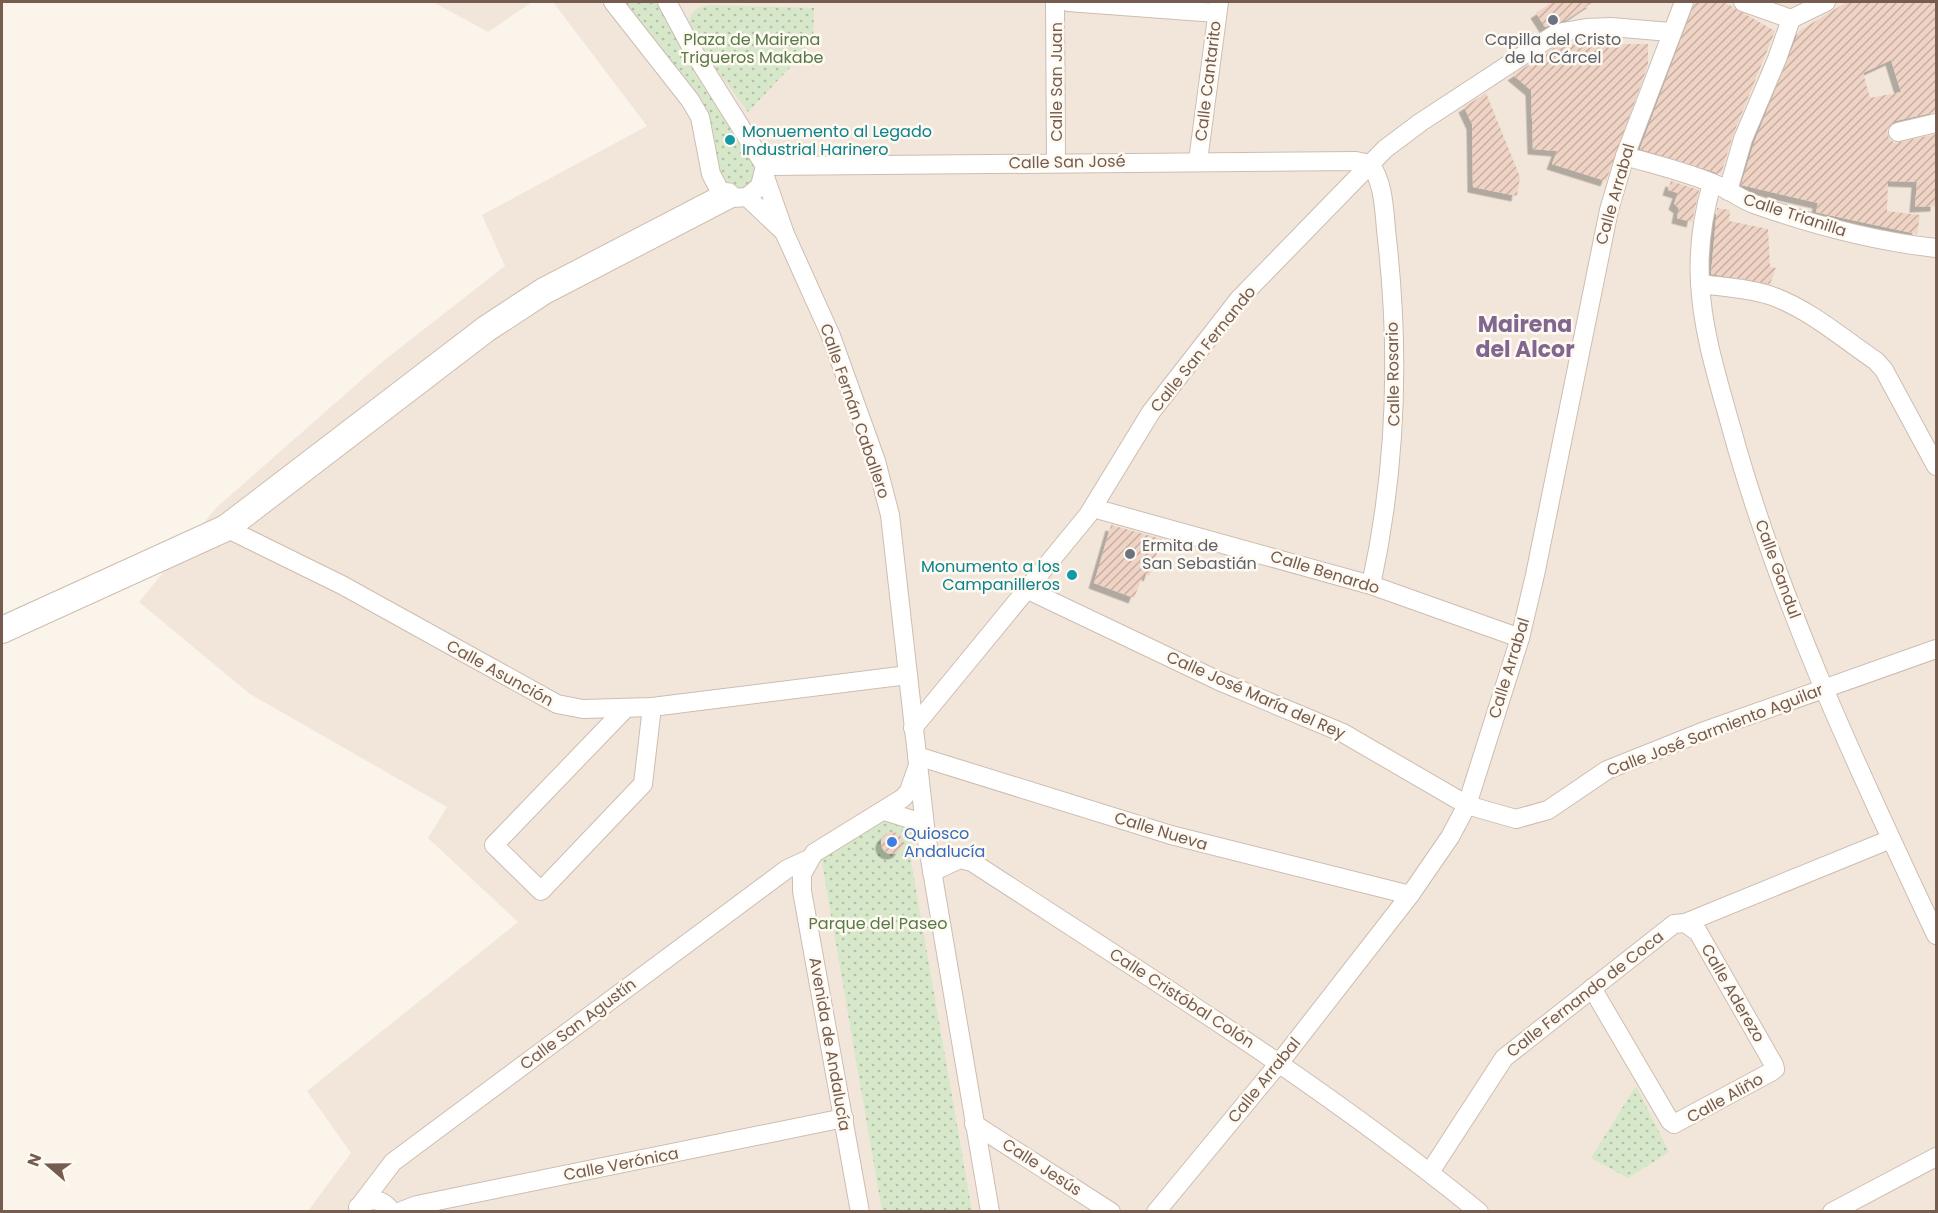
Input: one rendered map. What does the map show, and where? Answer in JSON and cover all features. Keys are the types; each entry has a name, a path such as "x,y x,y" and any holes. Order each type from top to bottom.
{"main road":[{"path":"2,630 226,528 486,329 544,291 737,197"}],"street":[{"path":"613,2 690,100 700,117 711,174 720,191 737,197 785,234"},
{"name":"Calle Fernán Caballero","path":"667,2 764,170 785,234 831,336 883,484 894,544 917,760"},
{"name":"Calle San Juan","path":"1055,2 1056,162"},
{"path":"1068,2 1217,7"},
{"name":"Calle Arrabal","path":"1156,1212 1280,1062 1410,895 1450,837 1467,805 1520,638 1548,516 1599,250 1624,156 1670,32 1684,2"},
{"path":"1743,2 1791,19 1826,2"},
{"name":"Calle Cantarito","path":"1198,161 1217,7"},
{"name":"Calle Gandul","path":"1791,19 1777,60 1743,139 1703,221 1700,284 1714,363 1742,467 1822,689 1936,935"},
{"name":"Calle San Fernando","path":"913,728 1093,508 1151,412 1239,299 1370,164 1421,122 1557,33 1605,27 1670,32"},
{"path":"1898,132 1936,123"},
{"name":"Calle Trianilla","path":"1624,156 1720,187 1752,203 1852,234 1936,248"},
{"name":"Calle San José","path":"764,170 1056,162 1347,161 1370,164"},
{"name":"Calle Rosario","path":"1370,164 1378,179 1382,198 1394,343 1394,436 1382,534 1371,585"},
{"path":"737,197 760,186 764,170"},
{"path":"1700,284 1748,290 1786,302 1807,313 1876,361 1884,370 1936,466"},
{"name":"Calle Benardo","path":"1093,508 1288,560 1371,585 1520,638"},
{"name":"Calle Asunción","path":"226,528 342,585 557,704 583,710 652,707 908,675"},
{"name":"Calle José María del Rey","path":"1028,590 1219,681 1343,733 1467,805"},
{"name":"Calle José Sarmiento Aguilar","path":"1467,805 1516,819 1538,815 1607,770 1822,689 1936,649"},
{"path":"626,708 494,845 541,891 643,784 652,707"},
{"path":"809,859 824,846 884,811 909,790 917,760"},
{"path":"917,760 926,836 990,1212"},
{"name":"Calle Nueva","path":"917,760 1171,835 1410,895"},
{"path":"884,811 913,820 926,836"},
{"name":"Calle Fernando de Coca","path":"1430,1172 1504,1058 1674,924 1685,923 1891,839"},
{"name":"Avenida de Andalucía","path":"809,859 802,874 802,891 860,1212"},
{"name":"Calle San Agustín","path":"358,1208 380,1175 393,1162 787,869 809,859"},
{"name":"Calle Cristóbal Colón","path":"932,872 960,859 972,862 1280,1062 1430,1172 1479,1212"},
{"name":"Calle Aderezo","path":"1685,923 1698,932 1775,1069"},
{"name":"Calle Aliño","path":"1592,988 1670,1121 1674,1124 1775,1069"},
{"name":"Calle Verónica","path":"399,1212 417,1205 844,1118"},
{"name":"Calle Jesús","path":"974,1124 1111,1212"},
{"path":"1832,1212 1936,1157"},
{"path":"358,1208 377,1200 387,1205 392,1212"}],"shaded area":[{"path":"433,2 532,2 488,32"},
{"path":"553,2 1936,2 1936,1211 308,1211 351,1153 307,1091 518,922 428,838 447,807 250,694 139,602 216,508 382,362 505,266 482,215 647,126"}],"green space":[{"path":"623,2 658,2 758,164 754,179 748,186 741,189 727,186 719,175 710,126"},
{"name":"Plaza de Mairena Trigueros Makabe","path":"708,5 814,8 813,43 748,112 695,40 689,23 691,15 696,9"},
{"name":"Parque del Paseo","path":"886,819 904,821 917,838 909,849 972,1211 882,1211 821,857"},
{"path":"1636,1086 1669,1152 1628,1178 1591,1158"}],"building":[{"name":"Capilla del Cristo de la Cárcel","path":"1552,2 1593,2 1566,20 1545,27 1536,13"},
{"path":"1695,2 1724,2 1775,31 1733,135 1721,174 1640,149"},
{"path":"1847,2 1936,2 1936,112 1895,121 1887,129 1889,139 1895,143 1936,134 1936,206 1915,207 1917,182 1888,181 1887,211 1920,215 1917,234 1816,212 1818,203 1741,185 1754,143 1799,31","holes":["1891,60 1901,92 1870,98 1863,73"]},
{"path":"1560,44 1648,44 1648,65 1606,181 1552,164 1557,151 1533,149 1531,90 1513,75"},
{"path":"1486,93 1520,177 1517,196 1473,187 1472,124 1464,107"},
{"path":"1671,181 1699,190 1692,222 1677,218 1679,208 1674,204 1678,193 1668,190"},
{"path":"1717,208 1730,210 1729,221 1768,229 1770,267 1776,268 1770,284 1711,274"},
{"name":"Ermita de San Sebastián","path":"1111,525 1162,539 1149,576 1144,573 1134,598 1094,583"},
{"name":"Quiosco Andalucía","path":"892,832 900,835 903,843 900,851 892,854 884,851 881,843 884,835"}],"place":[{"name":"Capilla del Cristo de la Cárcel","path":"1553,20"},
{"name":"Monuemento al Legado Industrial Harinero","path":"730,140"},
{"name":"Ermita de San Sebastián","path":"1130,554"},
{"name":"Monumento a los Campanilleros","path":"1072,575"},
{"name":"Quiosco Andalucía","path":"892,842"}],"district":[{"name":"Mairena del Alcor","path":"1525,336"}]}
